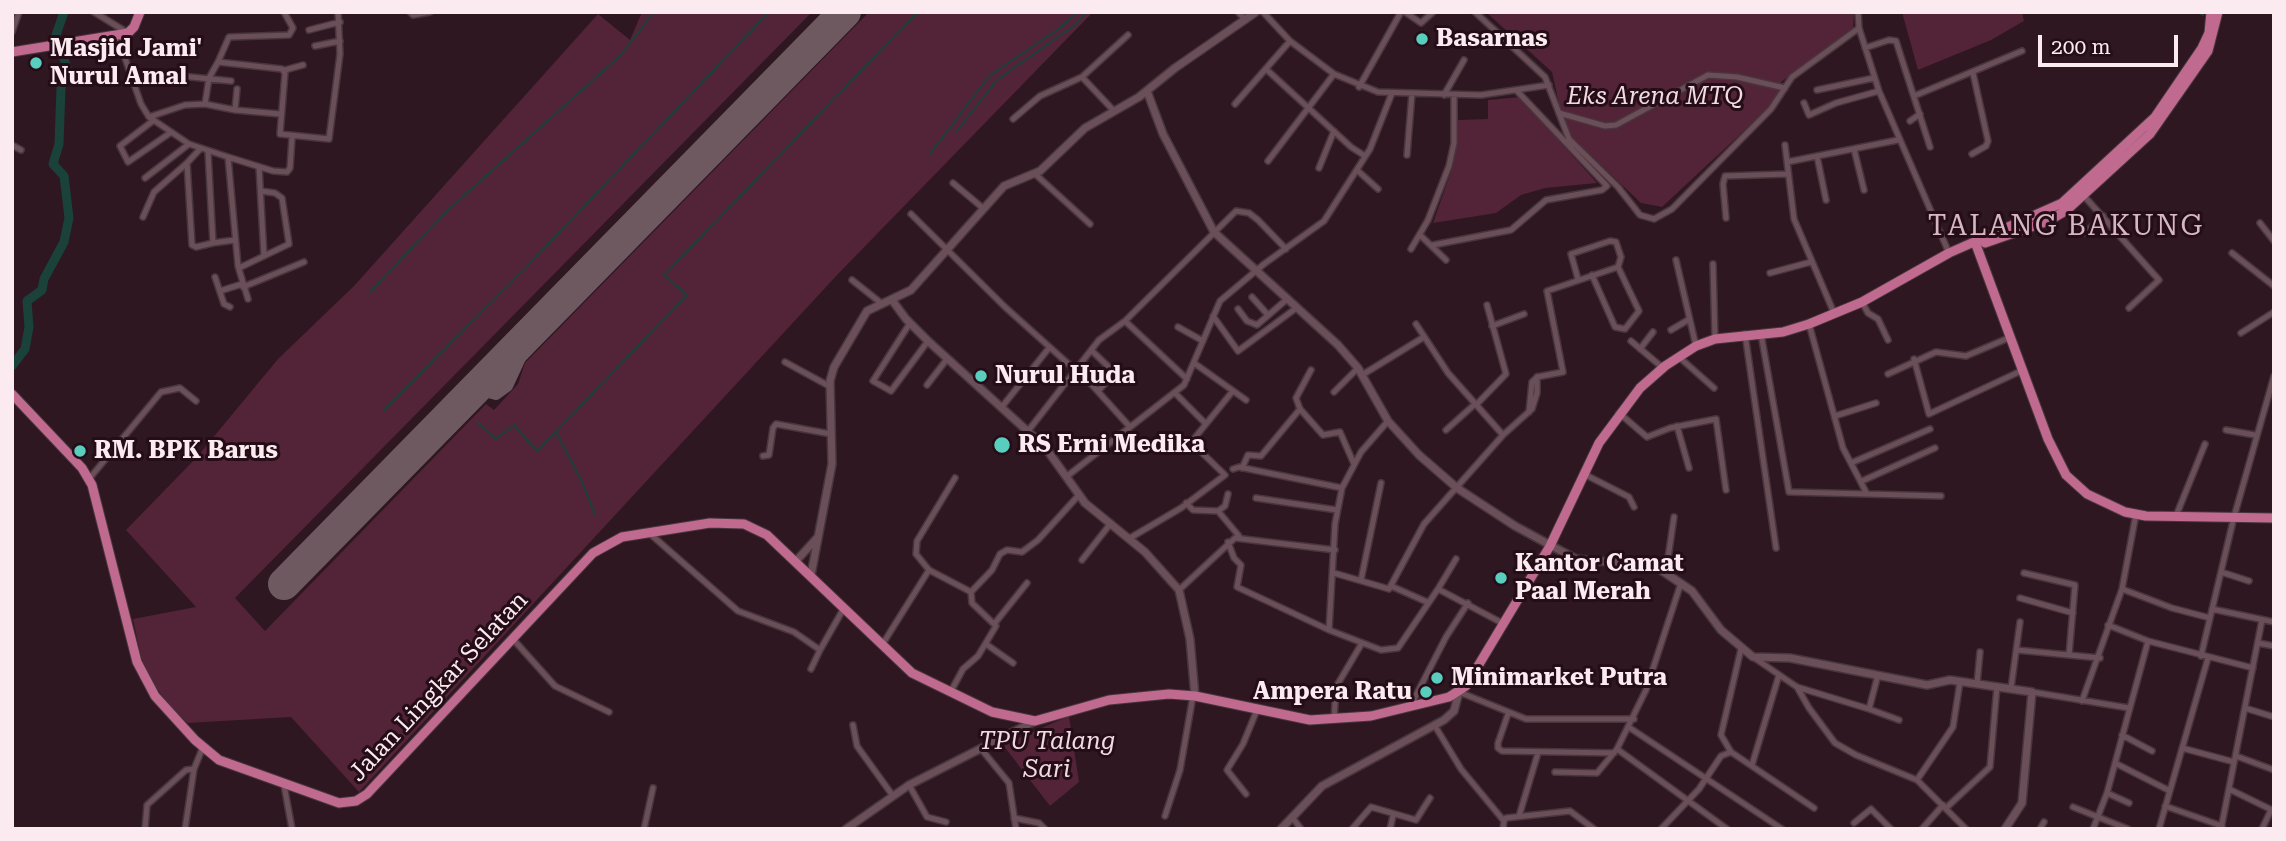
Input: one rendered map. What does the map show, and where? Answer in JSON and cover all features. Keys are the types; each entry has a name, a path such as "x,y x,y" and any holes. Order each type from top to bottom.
{"highway":[{"path":"12,52 128,33 134,27 140,12"},
{"path":"1035,721 1068,709 1130,696 1194,696 1310,720 1334,720 1410,708 1459,692 1504,624 1550,546 1584,474 1619,412 1640,388 1663,368 1696,346 1715,339 1783,332 1809,324 1862,302 1949,253 2048,221 2084,196 2163,119 2195,64 2209,33 2211,12"},
{"path":"1974,244 2050,209 2079,190 2155,117 2215,34 2218,12"},
{"path":"1974,244 2055,456 2066,475 2099,500 2136,514 2274,518"},
{"name":"Jalan Lingkar Selatan","path":"12,394 89,478 102,517 143,676 171,715 219,760 339,803 356,801 367,794 593,553 622,537 710,523 744,524 767,535 912,673 992,712 1035,721"}],"street":[{"path":"12,32 19,12"},
{"path":"94,12 128,33"},
{"path":"205,104 209,78 229,37 289,36 293,28 284,12"},
{"path":"285,70 280,134 292,138 330,138 340,41 338,12"},
{"path":"410,12 413,15 430,12"},
{"path":"1238,12 1246,20"},
{"path":"811,575 832,464 829,386 834,367 867,311 911,290 1004,186 1034,173 1054,159 1085,128 1147,91 1175,68 1256,12"},
{"path":"1263,12 1290,41 1334,74 1359,87 1392,93 1454,95 1517,91 1549,85"},
{"path":"1359,87 1403,12 1422,23 1433,12"},
{"path":"1475,12 1545,77 1570,139 1618,187 1640,215 1654,219 1672,209 1771,109 1792,77 1859,28"},
{"path":"1858,12 1859,28 1874,78 1898,140 1949,253"},
{"path":"309,30 340,22"},
{"path":"117,35 141,104 151,118 170,133 208,152 259,167 288,171 292,138"},
{"path":"1013,119 1048,92 1082,77 1128,35"},
{"path":"1865,48 1889,40 1896,41 1930,147"},
{"path":"315,46 340,41"},
{"path":"1236,104 1290,41"},
{"path":"1914,96 2022,51"},
{"path":"1444,95 1464,60"},
{"path":"218,62 285,70 303,65"},
{"path":"1266,69 1365,156"},
{"path":"1972,154 1986,146 1988,141 1973,73"},
{"path":"1268,161 1334,74"},
{"path":"181,75 231,81"},
{"path":"1559,113 1605,126 1616,125 1708,75 1737,77 1785,88"},
{"path":"1082,77 1114,111"},
{"path":"1817,90 1874,78"},
{"path":"235,110 237,89"},
{"path":"1147,91 1163,134 1214,232 1295,309 1338,345 1360,372 1388,421 1419,455 1457,488 1550,546 1586,561 1655,566 1681,583 1741,649 1797,687 1899,720"},
{"path":"1433,245 1511,230 1546,200 1602,190 1606,186 1517,91"},
{"path":"1804,103 1809,115 1836,103 1879,91"},
{"path":"1066,477 1175,393 1187,379 1213,316 1224,298 1324,221 1365,156 1392,93"},
{"path":"1407,155 1412,93"},
{"path":"1411,248 1421,236 1449,166 1454,143 1454,95"},
{"path":"170,133 128,162 120,146 151,118 185,105 205,104 281,114"},
{"path":"1910,121 1920,114"},
{"path":"1319,168 1334,131"},
{"path":"1787,162 1898,140"},
{"path":"145,178 189,144"},
{"path":"12,145 21,150"},
{"path":"1785,145 1794,219 1835,313"},
{"path":"143,217 154,192 200,149"},
{"path":"1854,149 1864,190"},
{"path":"208,152 213,243"},
{"path":"1817,156 1826,201"},
{"path":"228,157 235,240 239,268 248,299"},
{"path":"187,163 192,246 235,240"},
{"path":"259,167 264,256"},
{"path":"1356,170 1378,189"},
{"path":"1034,173 1090,224"},
{"path":"1726,218 1723,184 1725,176 1787,174"},
{"path":"953,183 984,209"},
{"path":"239,268 288,246 289,237 282,198 275,193 261,191"},
{"path":"2084,196 2159,280 2129,308"},
{"path":"1028,431 1091,351 1236,211 1242,211 1258,220 1286,249"},
{"path":"911,214 1049,348 1098,391 1130,426"},
{"path":"2085,233 2103,216"},
{"path":"2260,223 2274,241"},
{"path":"1421,236 1447,260"},
{"path":"1578,279 1571,254 1610,241 1616,242 1621,257 1618,267 1639,311 1634,320 1622,330 1615,327 1592,275"},
{"path":"2232,253 2274,286"},
{"path":"1676,260 1696,346"},
{"path":"220,291 243,286 304,262"},
{"path":"1770,274 1811,262"},
{"path":"1713,264 1715,339"},
{"path":"1334,573 1386,589 1391,586 1424,524 1503,435 1530,413 1538,393 1537,377 1560,373 1563,369 1547,291 1618,267"},
{"path":"215,277 225,305 230,307"},
{"path":"852,281 881,303"},
{"path":"1252,297 1268,316"},
{"path":"892,300 928,341 1055,458 1078,496 1130,538 1179,590 1190,639 1194,696 1181,770 1164,816"},
{"path":"1238,309 1254,325 1286,300"},
{"path":"1862,302 1868,313 1878,319 1888,340"},
{"path":"1446,430 1506,374 1486,305"},
{"path":"1213,316 1238,351 1295,309"},
{"path":"2242,333 2274,312"},
{"path":"1492,326 1524,314"},
{"path":"1671,330 1688,320"},
{"path":"1125,321 1187,379"},
{"path":"910,323 873,381 891,391 928,341"},
{"path":"1416,324 1448,373 1503,435"},
{"path":"1809,324 1843,448 1867,494"},
{"path":"1178,327 1203,341"},
{"path":"1640,349 1653,332"},
{"path":"1745,334 1776,548"},
{"path":"1761,334 1789,492 1941,496"},
{"path":"1334,392 1360,372 1424,337"},
{"path":"1888,374 1914,359 1936,352 1966,356 2011,338"},
{"path":"1631,341 1663,368"},
{"path":"1001,408 1049,348"},
{"path":"1091,351 1115,373 1098,391"},
{"path":"1679,357 1714,388"},
{"path":"927,385 947,359"},
{"path":"1914,359 1929,414 2023,370"},
{"path":"785,362 829,386"},
{"path":"1194,363 1246,400"},
{"path":"1311,370 1296,398 1300,409 1323,435 1340,432 1354,464"},
{"path":"2159,829 2205,657 2210,618 2234,517 2255,435 2274,376"},
{"path":"89,478 161,392 180,388 196,401"},
{"path":"1130,538 1225,475 1193,440 1232,392"},
{"path":"1175,393 1206,424"},
{"path":"1835,416 1876,402"},
{"path":"1242,468 1248,455 1261,456 1300,409"},
{"path":"1619,412 1647,437 1677,426 1716,419 1726,490"},
{"path":"1329,630 1337,510 1342,488 1354,464 1388,421"},
{"path":"763,456 769,455 776,424 831,434"},
{"path":"1677,426 1689,468"},
{"path":"1851,463 1930,429"},
{"path":"2226,430 2255,435"},
{"path":"2176,516 2204,444"},
{"path":"1862,481 1935,448"},
{"path":"1233,469 1242,468 1342,488"},
{"path":"1584,474 1629,497 1634,507"},
{"path":"955,478 918,541 919,561 929,570 971,592"},
{"path":"1362,580 1381,483"},
{"path":"1186,503 1193,510 1218,511 1225,506 1228,494"},
{"path":"995,623 972,603 971,592 992,570 1000,554 1007,550 1022,552 1056,523 1078,496"},
{"path":"1256,498 1337,510"},
{"path":"1218,511 1239,536"},
{"path":"2082,701 2122,589 2136,514"},
{"path":"1666,572 1674,517"},
{"path":"1082,560 1111,523"},
{"path":"648,532 738,611 794,632 820,650"},
{"path":"796,561 820,534"},
{"path":"1179,590 1228,542 1239,536 1335,550"},
{"path":"1228,542 1234,558 1241,565 1237,587 1329,630 1381,650 1402,646 1456,559"},
{"path":"882,645 929,570"},
{"path":"2221,572 2249,581"},
{"path":"2024,573 2075,585 2069,655"},
{"path":"950,693 963,669 986,644 994,631 995,623 1027,583"},
{"path":"1555,772 1597,773 1615,751 1634,719 1681,583"},
{"path":"1391,586 1427,602"},
{"path":"1438,589 1504,624"},
{"path":"2122,589 2172,608 2210,618"},
{"path":"2020,598 2073,613"},
{"path":"1410,708 1446,637 1468,603"},
{"path":"811,668 844,608"},
{"path":"2212,610 2274,622"},
{"path":"2165,806 2222,827 2262,620"},
{"path":"2011,688 2020,622"},
{"path":"2108,625 2148,641 2253,668"},
{"path":"512,638 555,686 608,712"},
{"path":"2093,829 2107,793 2148,641"},
{"path":"1334,720 1336,687 1362,643"},
{"path":"2258,643 2274,646"},
{"path":"986,644 1013,663"},
{"path":"1741,649 1721,735 1731,752 1814,808"},
{"path":"2017,650 2099,658"},
{"path":"1977,684 1980,652"},
{"path":"1753,657 1790,659 1927,685 1950,680 2129,708"},
{"path":"1752,765 1779,675"},
{"path":"1869,709 1878,675"},
{"path":"1917,780 1953,727 1960,682"},
{"path":"1922,829 1990,767 1997,686"},
{"path":"1797,687 1835,743 1856,755 1917,780 1966,829"},
{"path":"1281,829 1322,786 1435,726 1454,711 1459,692 1526,719 1634,719"},
{"path":"2004,829 2022,803 2032,692"},
{"path":"2245,708 2274,717"},
{"path":"1246,794 1227,770 1257,710"},
{"path":"1508,714 1498,748 1538,753 1615,751 1727,829"},
{"path":"846,829 909,785 1035,721"},
{"path":"853,725 857,746 893,796"},
{"path":"1435,726 1461,769 1504,821"},
{"path":"1630,728 1708,777 1782,829"},
{"path":"2122,735 2152,751"},
{"path":"185,829 194,769 203,747"},
{"path":"2182,748 2274,770"},
{"path":"982,750 1009,783 1016,829"},
{"path":"1663,827 1688,802 1721,756 1731,752"},
{"path":"1519,816 1538,753"},
{"path":"2115,763 2170,792"},
{"path":"145,829 148,805 186,770 194,769"},
{"path":"284,785 292,829"},
{"path":"909,785 928,817 946,822"},
{"path":"644,829 653,788"},
{"path":"2229,789 2273,811 2262,829"},
{"path":"2107,793 2129,803"},
{"path":"1352,829 1371,807 1393,816 1416,820 1430,798"},
{"path":"2073,807 2126,829"},
{"path":"1854,823 1871,809 1891,829"},
{"path":"1503,829 1506,818 1570,811 1594,829"},
{"path":"1390,829 1393,816"},
{"path":"1292,817 1301,829"},
{"path":"1014,818 1039,824 1045,829"},
{"path":"2040,829 2044,822"},
{"path":"1663,827 1671,829"}],"green space":[{"path":"642,12 812,12 235,598 265,631 486,404 494,410 518,384 525,363 869,12 1093,12 838,274 359,792 291,717 188,723 171,708 150,679 141,657 133,619 196,607 126,530 197,457 278,359 354,286 598,14 630,40"},
{"name":"Eks Arena MTQ","path":"1486,12 1854,12 1853,28 1781,82 1775,102 1662,207 1641,203 1565,131 1552,72"},
{"path":"1902,12 2022,12 2024,21 1991,40 1918,70"},
{"path":"1520,97 1597,183 1545,188 1521,195 1496,213 1433,223 1452,169 1457,120 1488,119 1488,100"},
{"name":"TPU Talang Sari","path":"1069,716 1079,782 1050,806 1003,745"}],"waterway":[{"path":"12,366 25,349 29,327 27,301 42,290 44,279 64,242 69,218 64,176 53,164 59,144 61,88 68,71 56,35 64,12"},
{"path":"370,292 448,210 620,56 654,12"},
{"path":"384,410 533,260 769,12"},
{"path":"478,423 496,439 514,425 537,451 687,295 664,275 918,12"},
{"path":"930,154 989,76 1060,28 1077,12"},
{"path":"956,132 997,80 1075,25 1086,12"},
{"path":"2198,12 2203,15"},
{"path":"556,432 583,484 595,515"}],"taxiway":[{"path":"500,364 490,364 480,372 480,385 485,391 496,394 507,386 532,332"}],"runway":[{"path":"284,584 845,12"}],"place":[{"name":"Basarnas","path":"1422,39"},
{"name":"Masjid Jami' Nurul Amal","path":"36,63"},
{"name":"Nurul Huda","path":"981,376"},
{"name":"RS Erni Medika","path":"1002,445"},
{"name":"RM. BPK Barus","path":"80,451"},
{"name":"Kantor Camat Paal Merah","path":"1501,578"},
{"name":"Minimarket Putra","path":"1437,678"},
{"name":"Ampera Ratu","path":"1426,692"}],"district":[{"name":"TALANG BAKUNG","path":"2066,227"}]}
